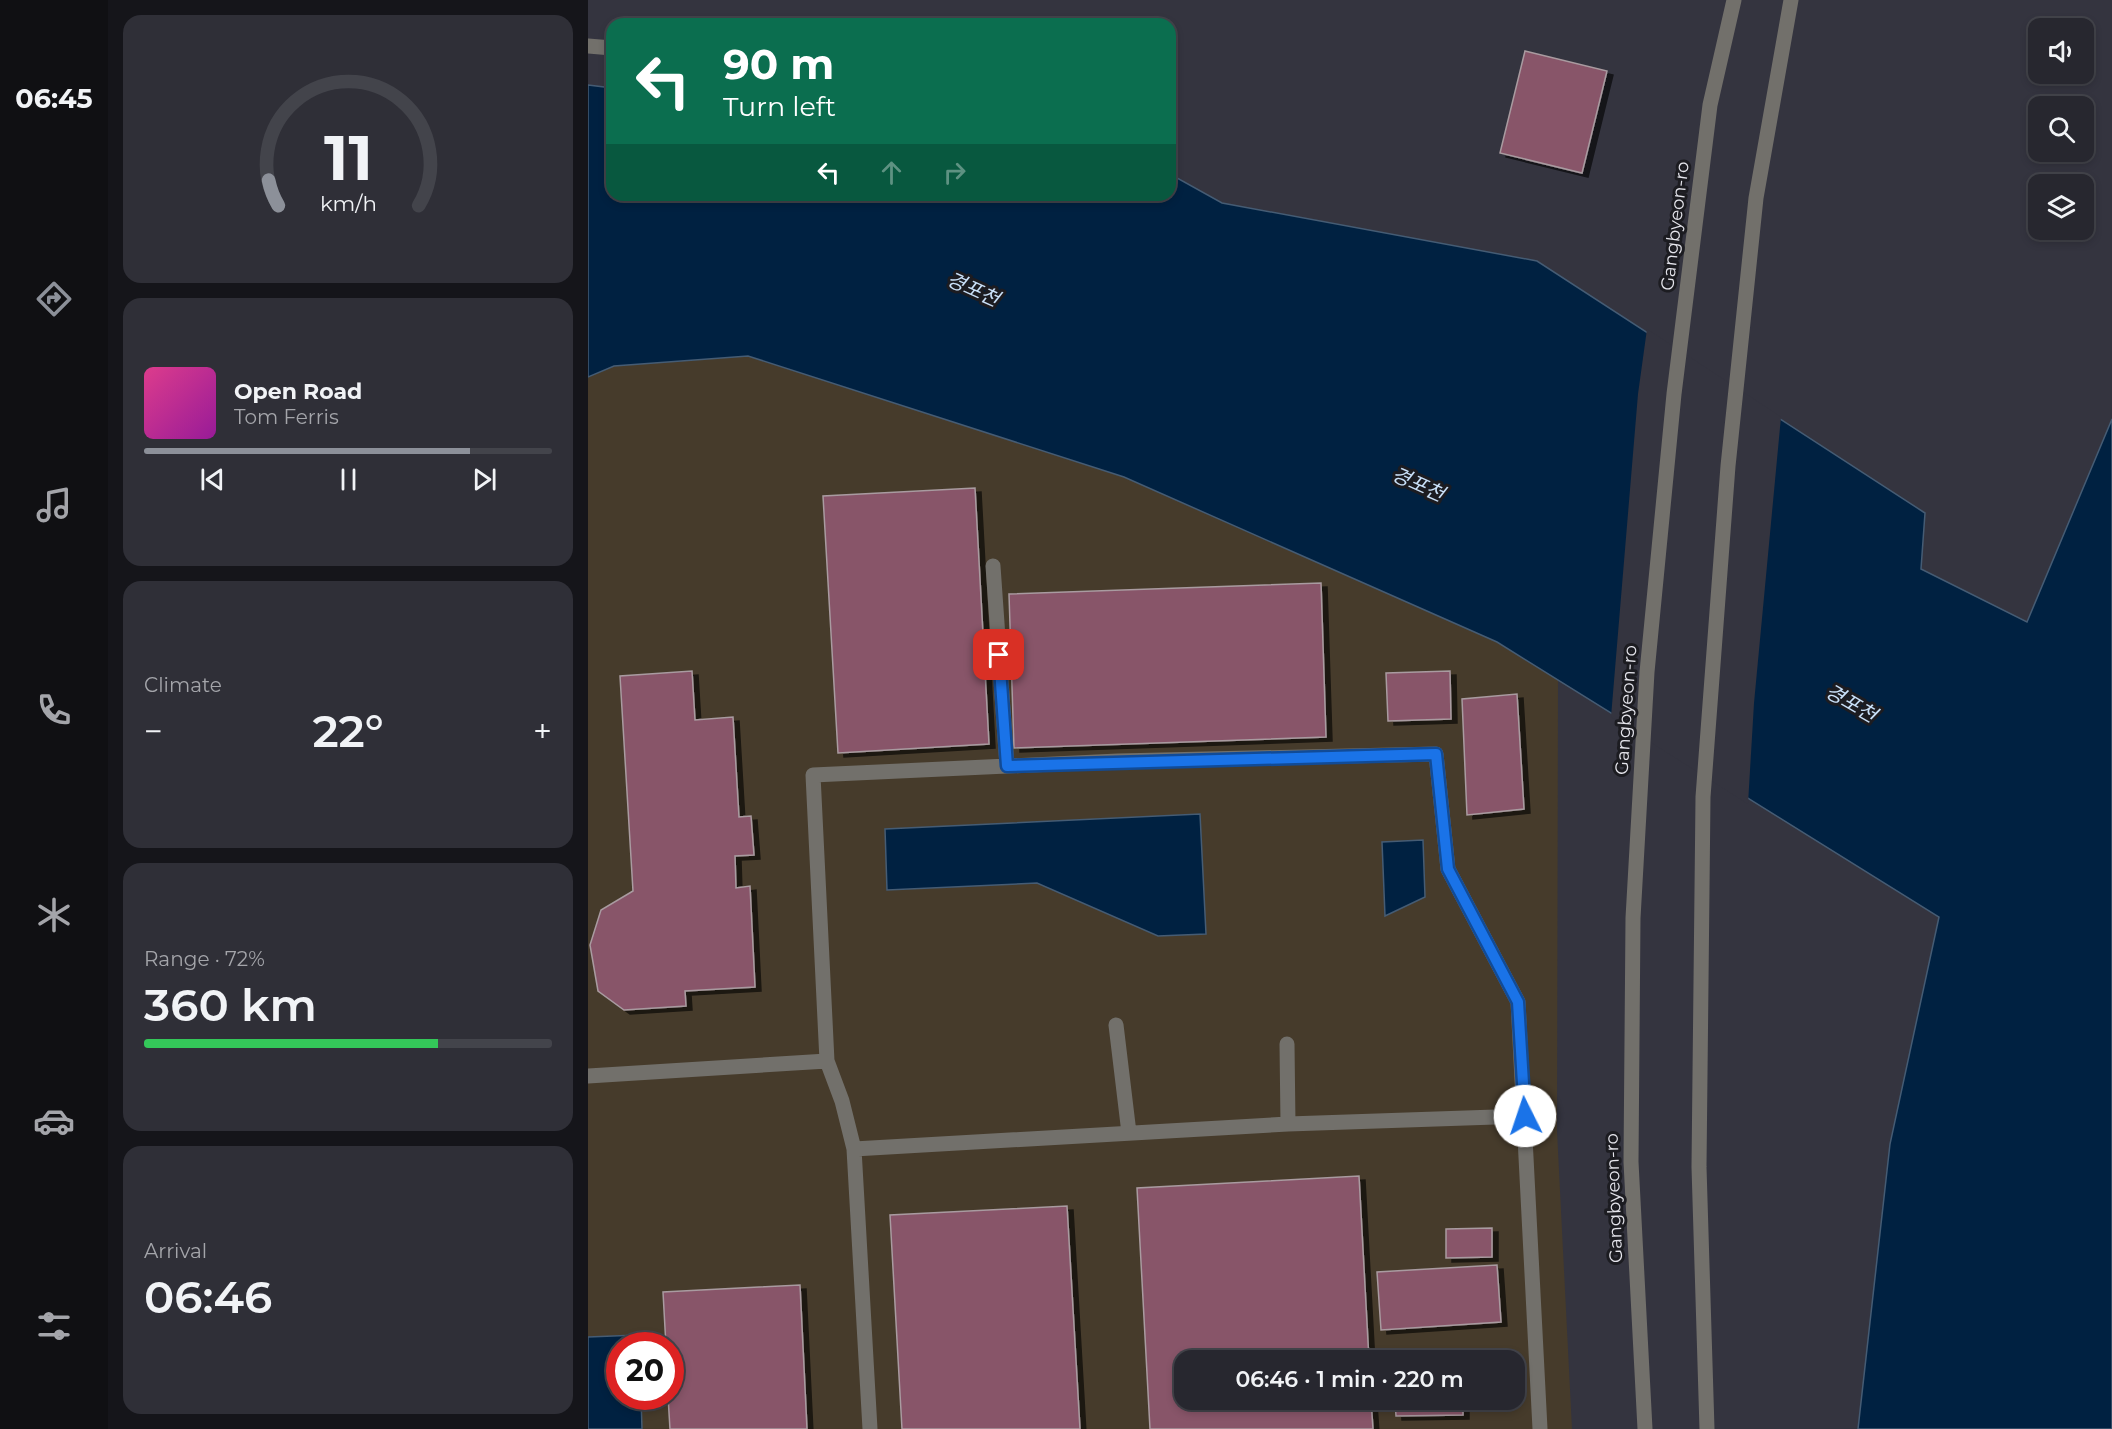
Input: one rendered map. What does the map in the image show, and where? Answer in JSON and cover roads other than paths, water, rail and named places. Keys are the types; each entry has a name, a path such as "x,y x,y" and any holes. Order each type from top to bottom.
{"street":[{"name":"Gangbyeon-ro","path":"1645,1429 1631,1162 1633,918 1647,672 1674,394 1710,105 1734,0"},
{"path":"1707,1429 1698,1074 1703,797 1728,466 1756,198 1791,0"},
{"path":"588,46 606,48"},
{"path":"993,566 1007,766"},
{"path":"870,1429 854,1149 842,1101 827,1060 813,775 1007,766 1436,754 1448,869 1518,1002 1540,1429"},
{"path":"1116,1025 1129,1133"},
{"path":"1287,1044 1288,1124"},
{"path":"588,1076 827,1060"},
{"path":"854,1149 1288,1124 1525,1116"}],"water":[{"name":"경포천","path":"588,85 606,87 606,201 1176,201 1176,177 1222,203 1537,261 1925,513 1921,569 2027,622 2112,419 2112,1429 1858,1429 1890,1144 1939,917 1497,642 1124,477 748,356 614,366 588,377"},
{"path":"1200,814 1206,934 1158,936 1037,883 887,890 885,829"},
{"path":"1423,840 1425,897 1385,916 1382,842"},
{"path":"606,1336 606,1410 641,1410 642,1429 588,1429 588,1337"}]}
